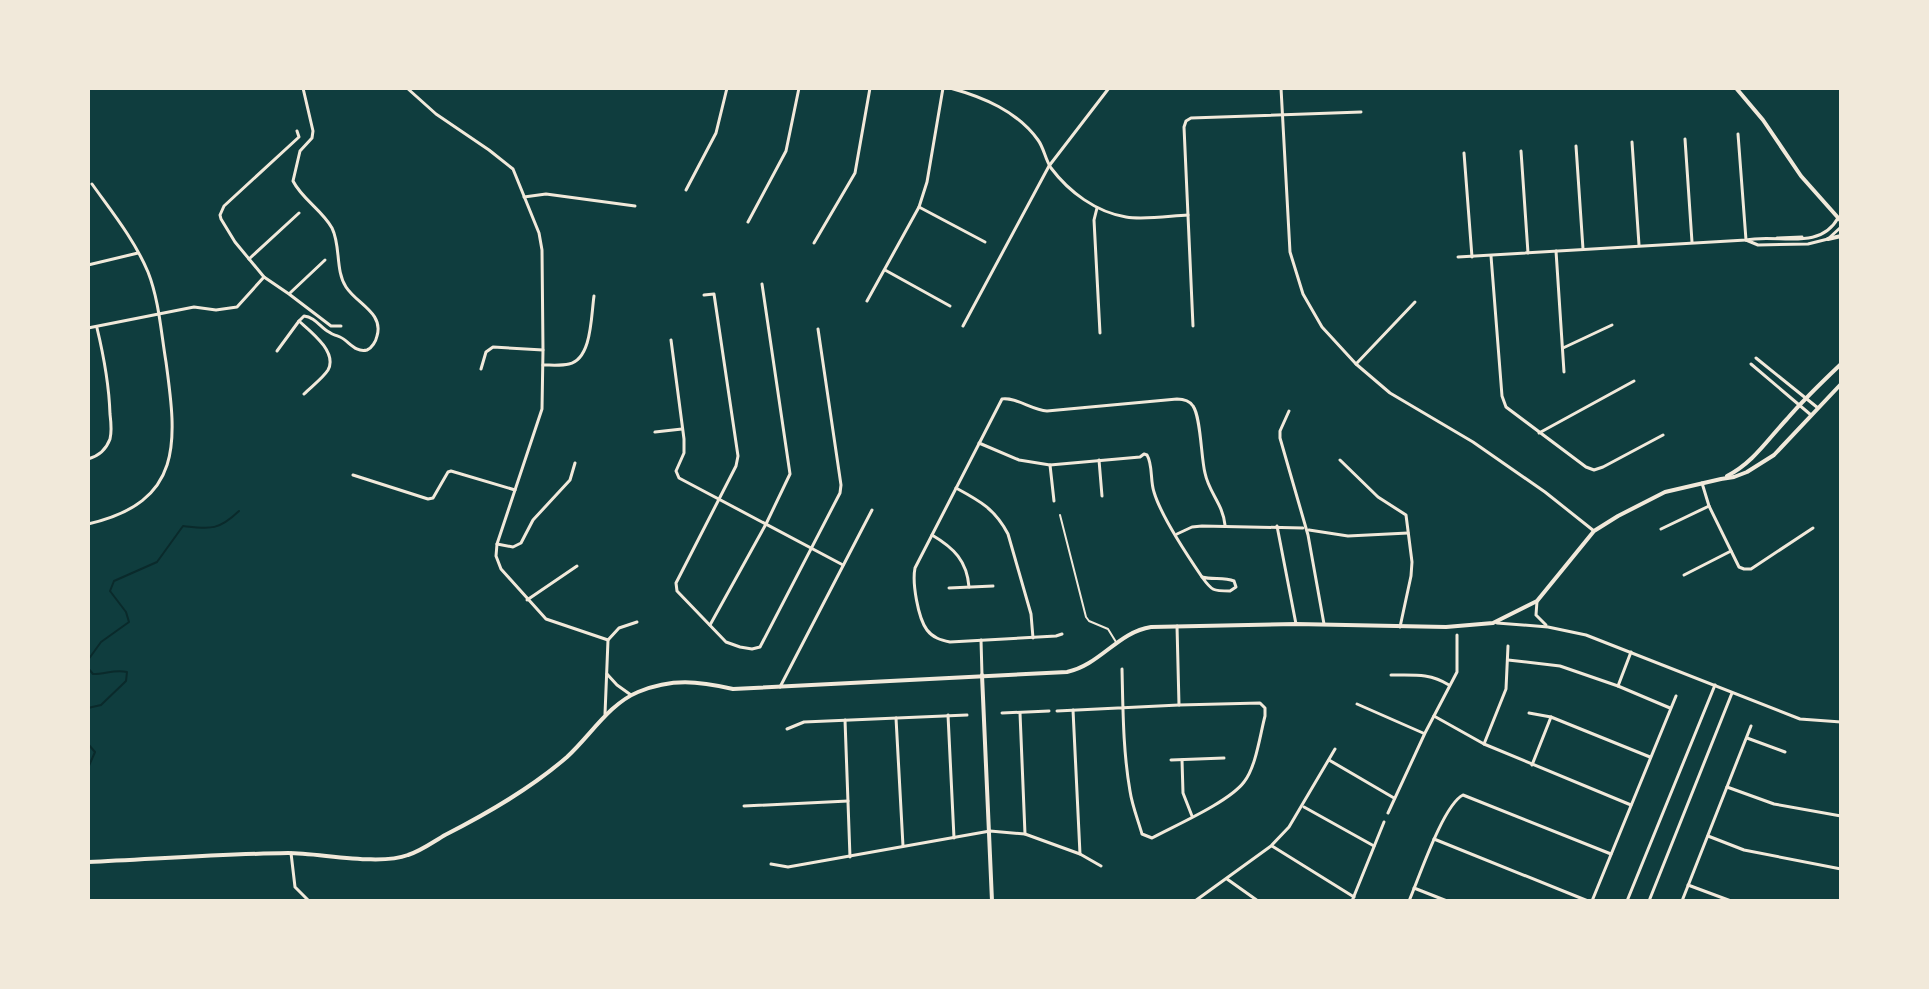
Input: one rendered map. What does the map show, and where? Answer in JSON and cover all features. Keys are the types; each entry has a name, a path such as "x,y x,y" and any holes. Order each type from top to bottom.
{"street":[{"path":"277,351 304,316 310,316 357,349 367,350 374,345 379,333 378,321 371,311 346,288 334,232 293,181 300,151 312,138 313,131 303,88"},
{"path":"686,190 716,133 727,88"},
{"path":"748,222 786,151 799,88"},
{"path":"814,243 855,173 870,88"},
{"path":"867,301 919,207 927,182 943,88"},
{"path":"950,88 979,95 1013,115 1040,141 1049,166 1072,191 1097,208 1127,217 1188,215"},
{"path":"963,326 1049,166 1109,88"},
{"path":"1281,88 1290,252 1303,294 1322,327 1356,364 1390,393 1473,442 1594,531"},
{"path":"1736,88 1763,120 1801,176 1840,222"},
{"path":"409,89 436,114 513,169 539,233 542,250 542,409 497,544 496,556 501,569 546,619 608,640"},
{"path":"1193,326 1186,121 1191,118 1361,112"},
{"path":"297,131 299,137 221,210 221,219 235,242 264,277 331,326 341,326"},
{"path":"1738,134 1746,240"},
{"path":"1685,139 1692,242"},
{"path":"1632,142 1639,245"},
{"path":"1576,146 1583,249"},
{"path":"1521,151 1528,253"},
{"path":"1464,153 1472,257"},
{"path":"88,524 129,510 155,487 166,469 173,428 159,314 148,272 130,237 92,184"},
{"path":"524,197 546,194 635,206"},
{"path":"919,207 985,242"},
{"path":"1097,208 1094,220 1100,333"},
{"path":"249,259 299,213"},
{"path":"1458,257 1755,238 1797,240 1819,236 1840,222"},
{"path":"1828,239 1840,222"},
{"path":"1746,240 1771,246 1808,244 1841,236"},
{"path":"1807,237 1808,244"},
{"path":"1556,251 1564,372"},
{"path":"88,265 138,253"},
{"path":"1491,256 1503,402 1506,407 1594,470 1663,435"},
{"path":"289,294 325,260"},
{"path":"885,270 950,306"},
{"path":"88,328 194,307 216,310 237,307 264,277"},
{"path":"710,625 790,474 762,284"},
{"path":"704,295 714,294 738,456 736,466 676,583 677,591 726,642 740,647 760,647 840,493 818,329"},
{"path":"543,365 570,364 582,357 587,347 594,296"},
{"path":"1356,364 1415,302"},
{"path":"299,321 322,341 330,360 328,370 304,394"},
{"path":"1563,348 1612,325"},
{"path":"88,459 100,454 111,432 109,381 96,327"},
{"path":"671,340 684,453 676,471 679,478 843,565"},
{"path":"481,369 486,352 493,347 543,350"},
{"path":"1756,358 1818,408"},
{"path":"1751,364 1811,415"},
{"path":"1721,479 1740,469 1756,455 1806,397 1841,364"},
{"path":"1539,433 1634,381"},
{"path":"1493,623 1537,601 1594,531 1618,516 1665,492 1747,472 1774,455 1841,384"},
{"path":"1062,634 1033,638 941,640 927,630 923,622 915,568 1000,401 1005,398 1047,411 1182,399 1192,404 1205,477 1223,511 1225,525"},
{"path":"1289,411 1280,434 1308,535 1324,624"},
{"path":"655,432 682,429"},
{"path":"979,443 1019,460 1050,465 1140,457 1144,454 1149,456 1155,495 1202,577 1215,591 1232,591 1236,587 1231,579 1202,577"},
{"path":"1099,460 1102,496"},
{"path":"1340,460 1378,497 1405,514 1412,562 1400,627"},
{"path":"497,544 513,547 521,543 533,520 570,480 575,463"},
{"path":"1050,465 1054,501"},
{"path":"353,475 428,499 433,498 451,471 515,490"},
{"path":"1702,483 1709,506 1739,567 1751,569 1813,528"},
{"path":"956,488 990,508 1004,525 1031,614 1033,638"},
{"path":"1661,529 1709,506"},
{"path":"780,687 872,510"},
{"path":"1176,535 1192,527 1225,525 1303,528"},
{"path":"1277,526 1296,624"},
{"path":"1309,530 1348,536 1408,533"},
{"path":"932,535 959,555 969,587"},
{"path":"1684,575 1731,551"},
{"path":"527,600 577,566"},
{"path":"949,588 993,586"},
{"path":"1537,601 1536,615 1548,627"},
{"path":"605,718 608,640 619,628 637,622"},
{"path":"88,862 291,853 388,859 408,855 503,805 567,757 615,708 638,692 678,681 733,689 1060,672 1088,665 1127,634 1177,626 1324,624 1446,627 1493,623 1548,627 1586,635 1800,719 1841,722"},
{"path":"1177,626 1179,705"},
{"path":"1388,813 1457,672 1457,635"},
{"path":"981,640 992,901"},
{"path":"1457,643 1465,643"},
{"path":"1484,744 1506,689 1508,646"},
{"path":"1618,686 1631,652"},
{"path":"1508,660 1560,666 1670,708"},
{"path":"1057,711 1123,709 1256,702 1263,705 1265,712 1252,767 1245,782 1231,795 1152,838 1142,834 1130,794 1123,709 1122,669"},
{"path":"606,672 631,695"},
{"path":"1391,675 1424,675 1438,678 1449,685"},
{"path":"1627,901 1715,685"},
{"path":"1649,901 1733,692"},
{"path":"1434,839 1590,901 1676,696"},
{"path":"1357,704 1425,733"},
{"path":"1073,710 1080,854"},
{"path":"1002,713 1049,711"},
{"path":"1020,713 1025,834"},
{"path":"1529,713 1551,717 1650,757"},
{"path":"948,715 954,838"},
{"path":"787,729 804,722 967,715"},
{"path":"1434,716 1484,744 1631,805"},
{"path":"896,717 903,846"},
{"path":"1532,765 1551,717"},
{"path":"845,720 850,857"},
{"path":"1682,901 1751,726"},
{"path":"1747,738 1785,752"},
{"path":"1195,901 1271,846 1289,827 1335,749"},
{"path":"1171,760 1224,758"},
{"path":"1182,760 1183,793 1192,816"},
{"path":"1329,760 1394,798"},
{"path":"1727,787 1774,804 1841,816"},
{"path":"1409,901 1434,839 1456,798 1463,795 1611,854"},
{"path":"744,806 848,801"},
{"path":"1302,806 1374,846"},
{"path":"1271,846 1353,899 1384,822"},
{"path":"771,864 788,867 990,831 1025,834 1080,854 1101,866"},
{"path":"1708,836 1744,850 1841,869"},
{"path":"291,853 295,887 309,901"},
{"path":"1227,879 1258,901"},
{"path":"1688,885 1731,901"},
{"path":"1414,888 1447,901"}],"lane":[{"path":"1060,515 1085,615 1089,621 1108,629 1117,643"}],"waterway":[{"path":"88,660 101,642 129,622 126,612 110,591 114,581 157,562 183,526 213,527 239,511"},
{"path":"88,668 93,674 127,672 126,681 101,705 88,708"},
{"path":"88,744 95,752 88,768"}]}
